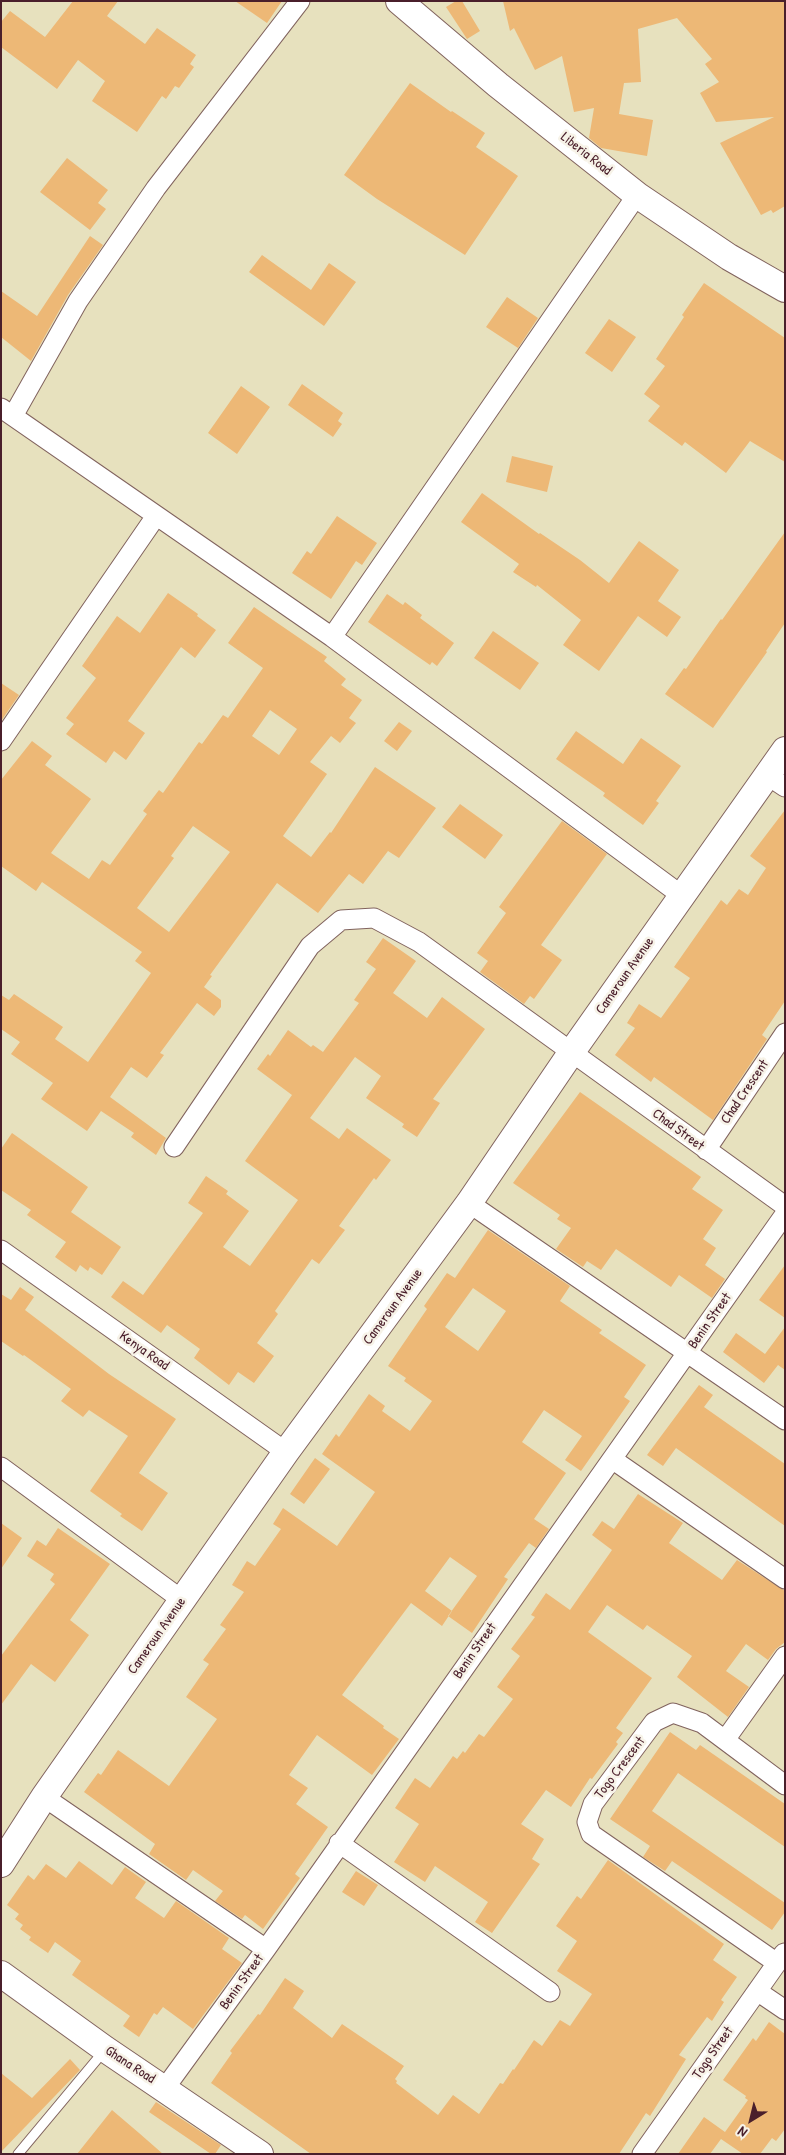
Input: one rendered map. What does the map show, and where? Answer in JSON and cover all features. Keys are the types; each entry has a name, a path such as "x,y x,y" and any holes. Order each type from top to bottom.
{"street":[{"path":"300,1 156,188 78,301 7,412 332,637 681,895"},
{"name":"Liberia Road","path":"399,1 498,85 637,195 729,257 785,289"},
{"path":"332,637 637,195"},
{"path":"1,741 156,516"},
{"name":"Cameroun Avenue","path":"1,1864 44,1797 182,1600 286,1452 469,1203 681,895 776,781 785,750"},
{"name":"Chad Street","path":"174,1146 310,946 341,920 374,918 419,942 571,1054 785,1206"},
{"name":"Chad Crescent","path":"706,1150 785,1033"},
{"path":"469,1203 686,1354 785,1420"},
{"name":"Benin Street","path":"165,2088 266,1949 339,1843 785,1214"},
{"name":"Kenya Road","path":"1,1250 286,1452"},
{"path":"612,1459 785,1579"},
{"path":"1,1467 182,1600"},
{"path":"725,1740 785,1656"},
{"name":"Togo Crescent","path":"781,1957 591,1834 587,1822 592,1804 654,1722 673,1713 702,1723 785,1785"},
{"path":"44,1797 266,1949"},
{"path":"339,1843 550,1992"},
{"name":"Togo Street","path":"642,2154 781,1957"},
{"name":"Ghana Road","path":"1,1974 105,2049 260,2154"},
{"path":"757,1991 785,2010"}],"lane":[{"path":"18,2154 105,2049"}],"building":[{"path":"73,1 118,1 107,16 145,44 157,28 196,55 190,64 194,67 179,88 175,86 166,99 162,96 137,132 92,101 105,81 78,60 57,89 1,47 1,22 10,11 45,37"},
{"path":"235,1 282,1 267,23"},
{"path":"456,1 462,1 480,31 467,39 446,7"},
{"path":"503,1 785,1 785,206 773,213 771,210 761,215 720,143 774,117 716,122 700,93 719,82 705,64 712,59 677,18 638,29 641,82 624,83 619,114 653,120 647,156 601,148 589,138 594,108 574,112 562,56 535,70 514,28 510,31"},
{"path":"410,83 485,133 476,147 518,176 465,255 377,199 344,175"},
{"path":"67,158 108,190 98,203 106,209 90,230 40,192"},
{"path":"90,236 103,245 68,295 31,361 1,337 1,291 37,316"},
{"path":"262,255 311,290 329,263 356,282 324,326 249,272"},
{"path":"704,283 785,338 785,462 750,441 726,473 685,442 682,446 648,421 660,406 644,394 665,366 656,359 684,317 682,315"},
{"path":"507,297 538,318 518,348 486,327"},
{"path":"609,319 636,337 612,372 585,353"},
{"path":"302,384 343,413 338,421 342,424 333,437 288,405"},
{"path":"241,386 270,407 237,454 208,433"},
{"path":"512,456 553,466 547,492 506,482"},
{"path":"482,493 539,534 580,560 609,583 639,541 679,570 658,601 681,617 667,637 638,616 599,671 563,645 581,620 537,585 536,587 513,572 519,564 461,522"},
{"path":"337,516 377,543 362,565 356,561 331,599 292,573 307,551 311,554"},
{"path":"785,532 785,623 767,652 713,728 665,694 684,668 686,669"},
{"path":"168,593 198,614 197,616 216,630 195,658 181,647 128,721 145,733 126,760 114,751 106,763 66,734 74,724 66,718 96,678 82,666 117,616 140,633"},
{"path":"387,594 403,605 405,602 422,615 420,618 454,643 437,666 432,662 430,665 368,622"},
{"path":"254,607 327,657 324,661 346,679 341,685 362,700 349,718 356,723 340,743 331,736 310,762 327,774 283,836 311,857 331,833 375,767 436,808 399,858 388,851 363,884 349,874 318,913 277,883 210,975 212,976 204,987 221,1000 221,1007 214,1016 197,1003 160,1053 164,1055 147,1078 131,1067 110,1097 166,1138 156,1155 131,1137 134,1133 101,1111 87,1131 41,1099 53,1083 11,1054 20,1042 1,1029 1,995 9,1000 14,994 63,1027 55,1039 88,1062 151,973 135,961 142,952 42,882 36,891 1,866 1,780 32,741 52,756 45,765 91,799 51,853 89,879 102,860 110,865 147,814 143,811 159,790 163,793 199,742 202,744 223,715 228,718 263,668 228,643","holes":["270,710 297,729 279,755 252,736","193,826 230,852 169,932 137,908 174,858 171,856"]},
{"path":"493,631 539,663 520,690 474,658"},
{"path":"1,683 19,695 1,721"},
{"path":"399,722 412,731 397,751 384,741"},
{"path":"576,731 623,764 641,738 681,766 656,801 659,803 643,825 603,796 605,793 556,759"},
{"path":"460,804 503,835 485,859 442,827"},
{"path":"785,810 785,1001 762,1035 767,1039 713,1120 654,1077 651,1082 615,1055 635,1028 627,1023 639,1004 661,1018 690,978 674,967 721,900 727,905 739,889 748,895 766,868 750,856"},
{"path":"562,821 607,854 541,945 562,960 534,999 530,996 524,1004 480,972 488,961 477,953 506,913 499,907"},
{"path":"383,938 416,961 393,993 427,1018 442,997 485,1029 433,1099 440,1103 417,1137 402,1127 404,1124 366,1098 381,1076 355,1057 310,1118 339,1139 347,1128 391,1160 376,1180 374,1178 339,1226 345,1230 319,1264 312,1259 275,1311 278,1314 257,1343 274,1356 254,1383 238,1372 229,1385 194,1358 200,1349 167,1325 161,1333 111,1297 123,1281 143,1295 203,1213 188,1203 206,1176 228,1191 226,1194 249,1211 223,1247 250,1266 298,1200 245,1161 292,1095 257,1069 268,1054 270,1056 288,1030 311,1047 313,1045 323,1052 359,1003 354,1000 376,969 366,962"},
{"path":"580,1092 701,1177 692,1189 723,1210 703,1239 716,1248 705,1265 725,1279 712,1298 679,1275 671,1287 616,1249 601,1270 587,1261 583,1267 556,1249 571,1228 557,1219 560,1215 513,1183"},
{"path":"12,1133 88,1187 71,1212 121,1247 102,1275 90,1267 88,1271 80,1265 76,1272 55,1257 66,1242 27,1215 31,1210 1,1190 1,1149"},
{"path":"488,1230 570,1286 560,1301 602,1330 599,1333 646,1365 624,1397 630,1401 581,1471 565,1460 582,1436 544,1410 522,1442 566,1473 534,1519 549,1529 536,1548 529,1543 504,1577 508,1579 472,1633 448,1616 442,1626 411,1603 342,1695 399,1739 372,1775 317,1735 289,1775 308,1788 296,1804 328,1827 295,1874 300,1878 263,1929 245,1915 242,1919 215,1901 223,1891 193,1870 186,1880 149,1854 155,1844 84,1792 98,1773 101,1775 118,1750 169,1786 217,1719 186,1697 209,1664 203,1660 226,1629 220,1625 244,1592 232,1585 247,1561 255,1566 281,1529 273,1524 283,1508 337,1546 375,1492 322,1454 336,1434 339,1437 369,1394 385,1406 382,1411 410,1431 432,1401 404,1381 406,1378 388,1366 427,1309 424,1306 447,1273 455,1278","holes":["473,1288 506,1311 478,1351 445,1327","450,1557 477,1576 452,1611 425,1591"]},
{"path":"785,1265 785,1318 759,1300"},
{"path":"20,1287 34,1297 25,1310 109,1374 176,1419 139,1473 168,1493 142,1531 120,1516 122,1514 90,1491 128,1436 89,1410 83,1417 61,1401 71,1389 1,1341 1,1294 11,1300"},
{"path":"785,1327 785,1370 778,1365 764,1383 723,1352 736,1333 765,1354"},
{"path":"699,1385 713,1395 704,1407 785,1464 785,1526 676,1448 663,1466 647,1455"},
{"path":"315,1458 330,1469 304,1504 290,1494"},
{"path":"638,1494 683,1523 669,1543 722,1580 737,1560 785,1591 785,1642 776,1649 768,1660 746,1644 726,1671 749,1687 728,1717 677,1677 692,1656 647,1625 643,1630 607,1605 588,1632 652,1678 616,1728 623,1733 616,1742 618,1744 592,1779 590,1778 571,1807 546,1790 521,1824 544,1839 532,1859 540,1864 492,1933 475,1922 488,1902 435,1866 425,1882 394,1862 419,1824 395,1808 415,1778 430,1788 453,1756 457,1759 463,1751 465,1753 479,1734 484,1737 513,1699 497,1687 520,1656 511,1649 535,1617 531,1615 546,1593 570,1610 612,1550 592,1535 602,1521 614,1529"},
{"path":"1,1523 22,1538 1,1569"},
{"path":"58,1528 110,1564 70,1620 89,1635 55,1682 31,1664 1,1705 1,1656 55,1584 50,1580 54,1574 27,1556 37,1540 46,1546"},
{"path":"670,1732 696,1750 700,1745 785,1804 785,1847 678,1773 652,1811 785,1903 785,1912 772,1930 672,1861 665,1871 643,1857 650,1846 610,1819"},
{"path":"608,1860 724,1944 713,1960 737,1977 721,2000 724,2002 712,2021 707,2017 679,2055 686,2059 650,2116 646,2113 619,2154 311,2154 211,2083 232,2053 230,2051 258,2014 260,2015 285,1978 304,1991 293,2008 332,2038 342,2024 404,2066 395,2079 396,2083 438,2115 453,2095 479,2114 500,2083 503,2084 514,2070 534,2040 542,2046 560,2020 570,2026 592,1994 557,1971 577,1941 556,1926 577,1896 581,1899"},
{"path":"79,1861 112,1885 125,1867 146,1882 135,1898 164,1918 176,1901 229,1938 222,1949 242,1963 193,2029 163,2007 157,2015 154,2013 139,2037 123,2026 130,2016 72,1975 81,1961 55,1942 48,1953 29,1940 31,1937 20,1929 23,1925 15,1919 19,1914 7,1905 28,1875 34,1880 46,1864 66,1878"},
{"path":"356,1871 378,1885 364,1906 342,1892"},
{"path":"769,2022 785,2034 785,2129 776,2141 772,2138 760,2154 743,2154 721,2139 710,2154 678,2154 704,2117 725,2132 748,2100 745,2098 746,2096 723,2080 753,2038 756,2041"},
{"path":"70,2059 80,2070 1,2152 1,2073 32,2098"},
{"path":"156,2102 221,2145 215,2154 211,2154 149,2112"},
{"path":"112,2110 139,2133 163,2154 77,2154"}]}
